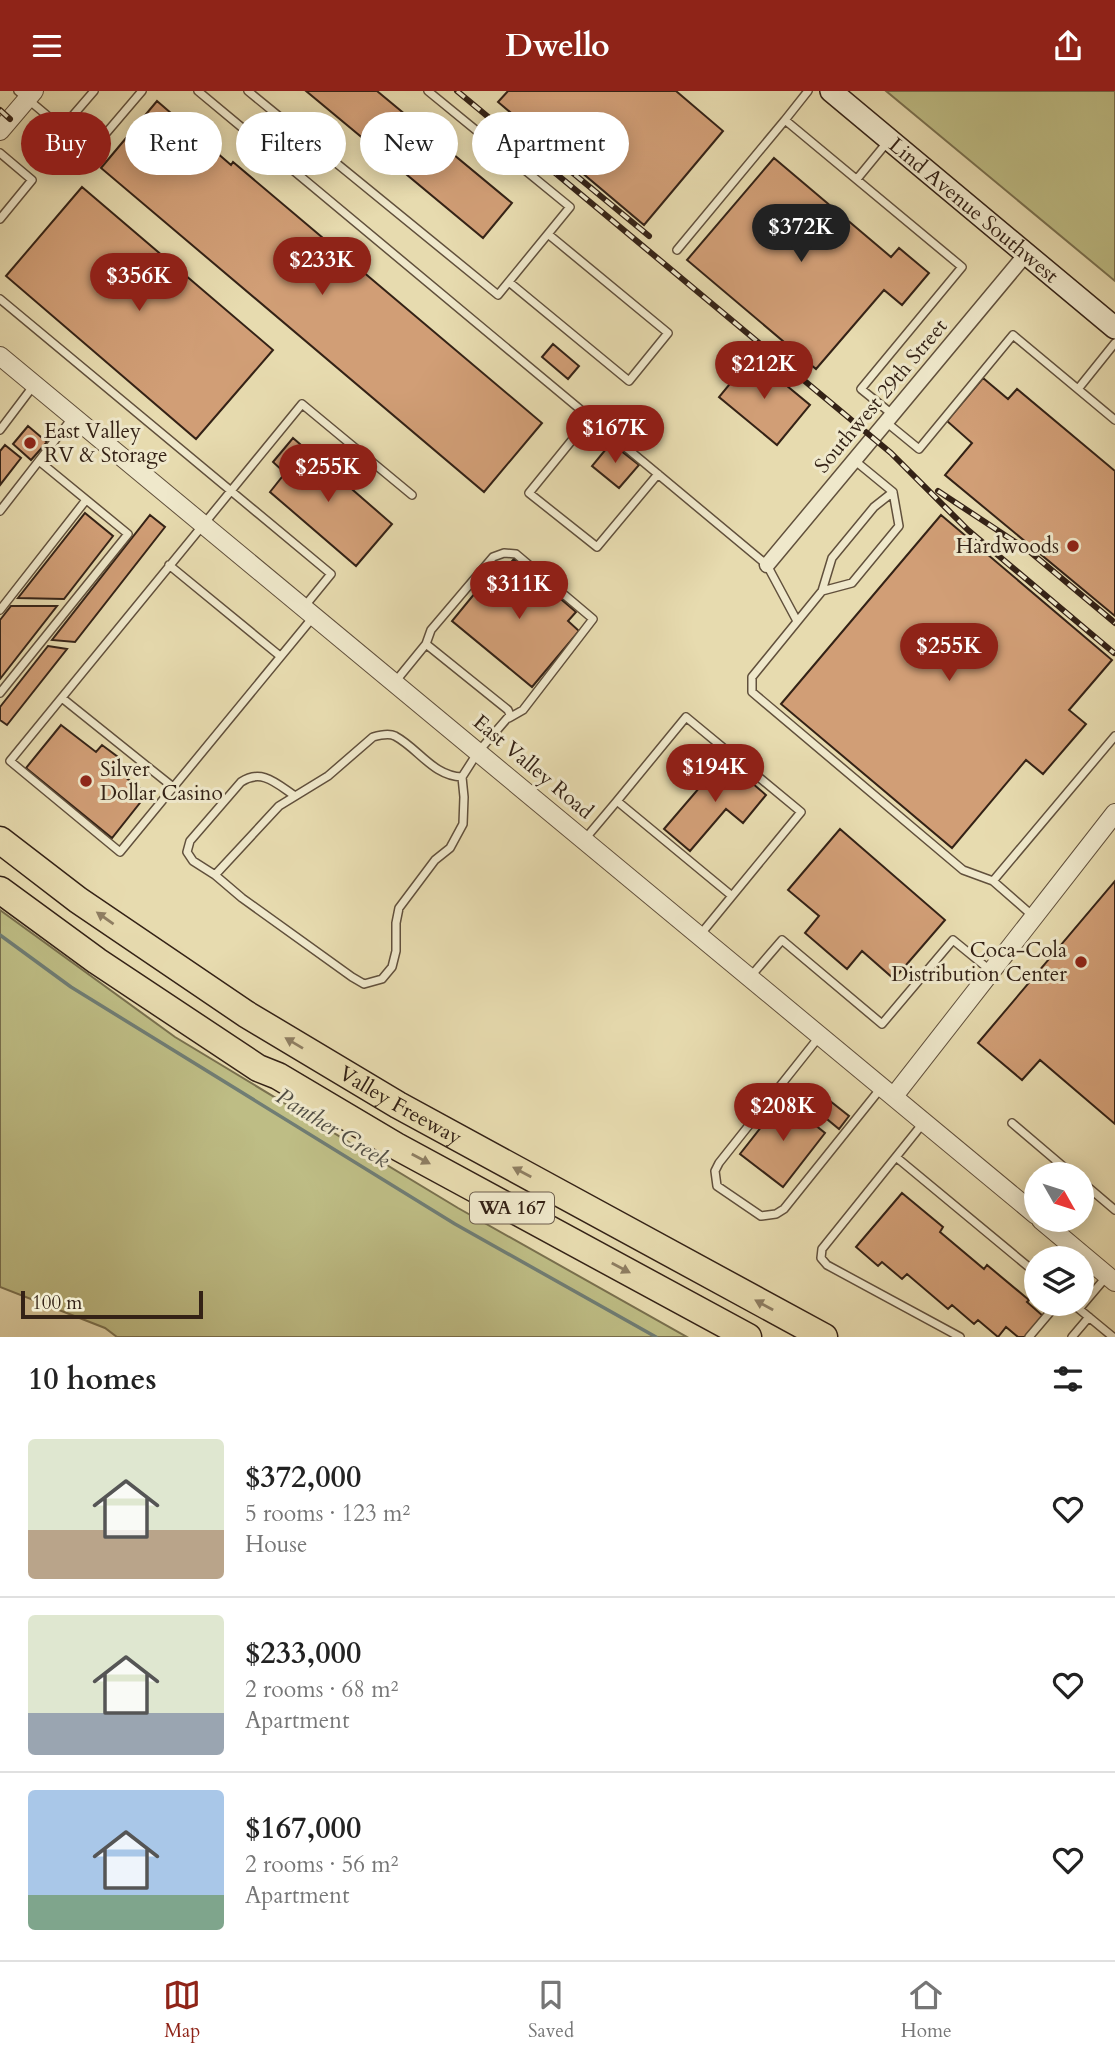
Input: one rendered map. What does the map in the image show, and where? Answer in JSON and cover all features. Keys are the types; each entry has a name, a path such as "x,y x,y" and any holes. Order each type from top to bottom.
{"highway":[{"name":"Valley Freeway","path":"0,840 79,900 210,992 274,1031 420,1117 824,1337"},
{"path":"0,877 120,966 258,1056 278,1076"},
{"name":"Valley Freeway","path":"0,890 97,961 257,1068 278,1076 396,1146 748,1337"}],"main road":[{"name":"Lind Avenue Southwest","path":"831,91 1115,328"}],"street":[{"path":"0,131 26,94"},
{"name":"Southwest 29th Street","path":"767,565 1026,254"},
{"name":"East Valley Road","path":"0,356 1024,1205"},
{"path":"888,1091 991,971 1115,813"},
{"path":"1056,1232 1111,1278"}],"lane":[{"path":"76,112 94,91"},
{"path":"111,127 142,91"},
{"path":"198,91 767,565 797,621"},
{"path":"248,91 498,295 570,207 428,91"},
{"path":"677,250 808,91"},
{"path":"26,94 45,112"},
{"path":"785,120 962,267 861,389 919,449 1013,335 1115,420"},
{"path":"857,179 889,140"},
{"path":"0,153 32,180 0,219"},
{"path":"509,282 629,381 668,333 548,234"},
{"path":"0,299 230,490 331,574 280,656 120,852 10,761 230,490 302,404 412,495"},
{"path":"1078,389 1115,343"},
{"path":"0,430 3,418 34,384"},
{"path":"0,511 74,417"},
{"path":"590,418 529,493 597,547 658,474"},
{"path":"822,591 852,583 899,526 893,492 854,460"},
{"path":"0,693 128,534 39,461"},
{"path":"893,492 874,507 832,558 822,591 752,677 752,692 963,870 993,881 1034,917"},
{"path":"0,610 86,500"},
{"path":"295,796 275,782 259,776 250,776 241,782 191,841 187,852 193,861 352,977 364,984 383,979 392,967 397,951 396,923 399,908 435,860 450,848 463,824 462,777 494,732 508,718 523,710 593,619 516,554 504,553 488,563 431,630 425,644 394,682"},
{"path":"169,565 280,656"},
{"path":"425,644 508,710 508,718"},
{"path":"62,698 173,787"},
{"path":"584,839 686,717 801,813 700,935"},
{"path":"215,875 279,806 328,776 373,737 382,734 394,735 434,768 454,777 462,777"},
{"path":"993,881 1115,736"},
{"path":"617,801 732,897"},
{"path":"751,977 782,940 882,1024 953,940 991,971"},
{"path":"820,1037 719,1163 715,1171 717,1186 761,1216 776,1214 888,1091"},
{"path":"925,1122 822,1249 821,1258 827,1265 960,1337"},
{"path":"1012,1123 1058,1162"},
{"path":"896,1157 1024,1263"},
{"path":"1094,1192 1115,1210"},
{"path":"1094,1292 1111,1278"},
{"path":"1030,1337 1047,1316"},
{"path":"1072,1337 1089,1317 1113,1337"}],"shaded area":[{"path":"886,91 1115,91 1115,281"},
{"path":"0,910 175,1037 458,1208 687,1337 117,1337 105,1328 0,1287"}],"building":[{"path":"306,91 377,91 402,112 360,112 360,136 346,124 346,112 331,112"},
{"path":"508,91 676,91 723,131 644,225 585,175 629,175 629,112 510,112 498,102"},
{"path":"157,101 170,112 148,112"},
{"path":"125,139 125,175 222,175 222,157 231,165 233,162 236,165 236,175 248,175 542,423 484,492 109,175 111,156"},
{"path":"458,158 472,170 472,175 478,175 512,203 483,238 407,175 458,175"},
{"path":"774,158 891,257 899,248 929,273 902,305 884,290 816,369 687,260"},
{"path":"82,187 273,350 196,439 6,276"},
{"path":"553,344 579,366 568,379 542,357"},
{"path":"752,357 810,405 777,445 719,397"},
{"name":"Hardwoods","path":"983,378 1008,399 1017,389 1115,471 1115,616 945,475 972,443 947,421"},
{"name":"East Valley RV & Storage","path":"28,426 47,442 31,460 13,444"},
{"path":"293,438 392,524 356,566 270,492 285,473 273,462"},
{"path":"611,443 639,465 619,488 592,466"},
{"path":"5,445 21,458 0,485 0,451"},
{"path":"85,513 113,536 64,599 18,598"},
{"path":"150,515 165,527 75,642 52,640"},
{"path":"941,515 1112,660 1069,710 1086,724 1043,774 1026,760 952,848 781,704"},
{"path":"514,559 576,612 568,621 579,631 532,687 452,621 498,565 504,570"},
{"path":"11,606 57,606 0,679 0,620"},
{"path":"48,646 67,649 7,725 0,720 0,707"},
{"name":"Silver Dollar Casino","path":"61,725 96,752 102,745 118,757 111,766 147,794 112,838 26,768"},
{"path":"724,759 766,795 743,823 726,809 690,851 664,829"},
{"path":"840,829 945,920 894,979 862,951 847,969 805,933 819,916 788,890"},
{"name":"Coca-Cola Distribution Center","path":"1115,881 1115,1124 1040,1060 1022,1080 978,1043"},
{"path":"825,1097 849,1116 839,1129 816,1110"},
{"path":"783,1099 825,1133 783,1187 740,1154"},
{"path":"902,1193 943,1227 940,1232 984,1269 987,1265 1024,1296 1024,1316 1043,1316 1025,1337 1018,1337 1006,1327 998,1337 978,1320 974,1324 952,1305 948,1309 907,1274 902,1279 882,1262 878,1266 856,1247"}],"waterway":[{"name":"Panther Creek","path":"0,935 71,987 455,1224 656,1337"}],"railway":[{"path":"457,91 891,453 968,530 1114,653"},
{"path":"0,110 10,119"},
{"path":"575,175 649,236"},
{"path":"938,491 1029,551 1115,623"}],"place":[{"name":"East Valley RV & Storage","path":"30,443"},
{"name":"Hardwoods","path":"1073,546"},
{"name":"Silver Dollar Casino","path":"86,781"},
{"name":"Coca-Cola Distribution Center","path":"1081,962"}]}
